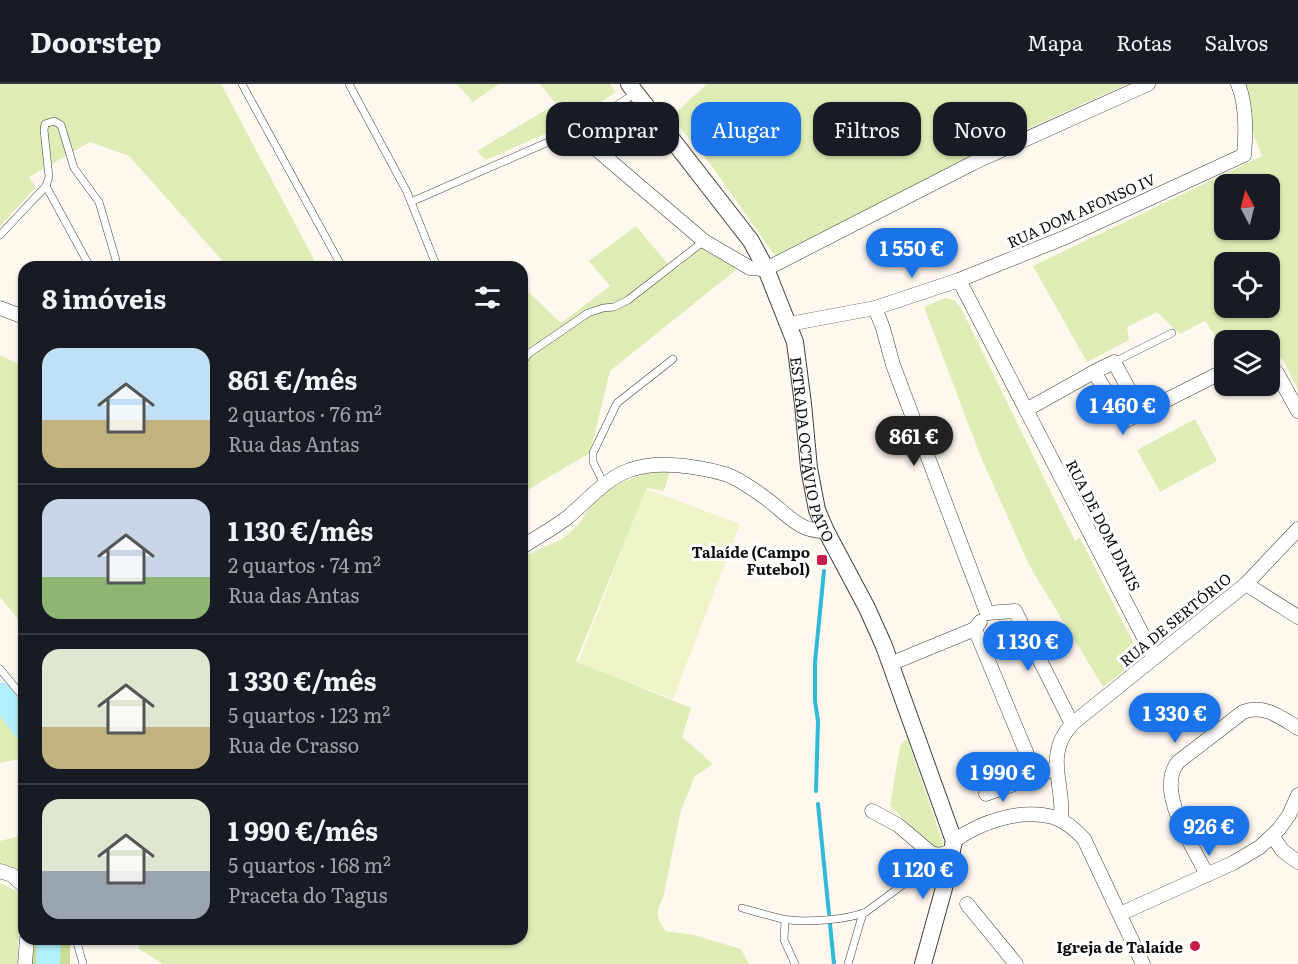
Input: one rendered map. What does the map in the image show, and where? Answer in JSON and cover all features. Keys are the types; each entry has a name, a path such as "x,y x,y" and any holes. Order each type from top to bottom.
{"street":[{"path":"604,156 704,241 750,268 766,269 974,163 1148,84"},
{"path":"1238,84 1244,124 1244,155 1249,168"},
{"name":"ESTRADA OCTÁVIO PATO","path":"633,88 751,241 766,269 789,324 800,371 813,494 826,531 867,608 884,646 949,849"},
{"name":"RUA DOM AFONSO IV","path":"789,324 875,308 958,280 1066,237 1244,155"},
{"name":"RUA DE DOM DINIS","path":"958,280 1154,657"},
{"path":"0,308 18,315"},
{"path":"875,308 893,365 987,613"},
{"path":"1026,410 1114,362 1142,412"},
{"path":"1094,372 1125,421 1214,376"},
{"path":"1280,378 1298,411"},
{"path":"528,543 566,519 605,486 629,470 656,464 683,466 726,474 765,498 804,529 817,532 826,531"},
{"path":"1246,584 1298,529"},
{"name":"RUA DE SERTÓRIO","path":"1061,820 1062,796 1056,768 1057,751 1072,724 1246,584 1298,617"},
{"path":"890,664 975,629 987,613 1015,611 1072,724"},
{"path":"975,629 1036,776"},
{"path":"1207,875 1173,804 1170,786 1173,769 1178,762 1242,711 1262,709 1272,712 1298,728"},
{"path":"986,794 1056,768"},
{"path":"1120,914 1249,855 1272,836 1289,815 1298,795"},
{"path":"872,811 898,825 931,853 949,849 980,826 1010,817 1042,815 1061,820 1076,830 1084,839 1143,964"},
{"path":"1272,836 1283,851 1298,862"},
{"path":"923,964 949,849"},
{"path":"0,871 12,875 18,880"},
{"path":"966,904 1016,964"},
{"path":"25,964 27,945"}],"lane":[{"path":"242,84 339,261"},
{"path":"349,84 411,202 435,261"},
{"path":"615,102 633,88"},
{"path":"0,235 46,186 49,177 44,130 45,124 54,121 62,124 74,168 99,202 116,260"},
{"path":"411,202 546,144"},
{"path":"46,186 87,261"},
{"path":"528,354 588,313 615,307 628,300 704,241"},
{"path":"1114,362 1172,333"},
{"path":"605,486 593,462 593,453 617,403 673,359"},
{"path":"0,669 18,691"},
{"path":"742,908 785,920 857,915 863,913 949,849"},
{"path":"848,964 863,913"},
{"path":"785,920 784,940 795,964"},
{"path":"78,945 83,964"}],"green space":[{"path":"0,84 221,84 315,261 223,261 129,156 90,142 29,177 36,187 0,226"},
{"path":"457,84 499,84 473,102"},
{"path":"540,84 610,84 616,92 601,102 554,102"},
{"path":"707,84 1127,84 1027,129 1027,102 933,102 933,156 974,156 776,257 704,156 801,156 801,102 691,102 691,141 679,127 679,110"},
{"path":"1234,84 1298,84 1298,390 1280,358 1280,330 1214,330 1214,334 1205,321 1180,334 1157,312 1127,327 1129,340 1087,362 1033,266 1214,179 1214,240 1280,240 1280,174 1225,174 1262,156"},
{"path":"546,110 546,134 486,160 477,151"},
{"path":"636,226 667,263 676,269 703,246 737,269 610,371 590,453 528,489 528,292 561,323 610,286 589,261"},
{"path":"945,298 954,300 961,308 1075,541 1080,538 1134,644 1133,658 1126,669 1103,687 1029,565 980,455 924,307"},
{"path":"0,355 18,364 18,619 0,597"},
{"path":"1195,419 1217,461 1160,492 1137,450"},
{"path":"655,471 670,471 664,491 647,488 576,661 691,708 682,737 713,764 695,776 681,810 658,912 659,919 666,931 694,935 741,949 749,964 163,964 139,949 139,945 528,945 528,554 562,539 579,524 595,499 622,482"},
{"path":"646,489 740,524 673,699 578,663"},
{"path":"0,682 18,708 18,738 11,725 0,710"},
{"path":"0,710 18,737 18,759 0,763"},
{"path":"907,738 943,843 942,848 933,847 890,806 900,746"},
{"path":"18,836 18,871 0,864 0,841"},
{"path":"0,883 18,893 18,945 17,964 0,964"},
{"path":"34,945 70,945 70,964 32,964"}],"waterway":[{"path":"816,791 818,721 815,701 815,662 824,571"},
{"path":"0,694 18,720"},
{"path":"818,804 829,914"},
{"path":"830,924 834,964"},
{"path":"48,964 49,945"}],"place":[{"name":"Talaíde (Campo Futebol)","path":"822,560"},
{"name":"Igreja de Talaíde","path":"1195,946"}]}
